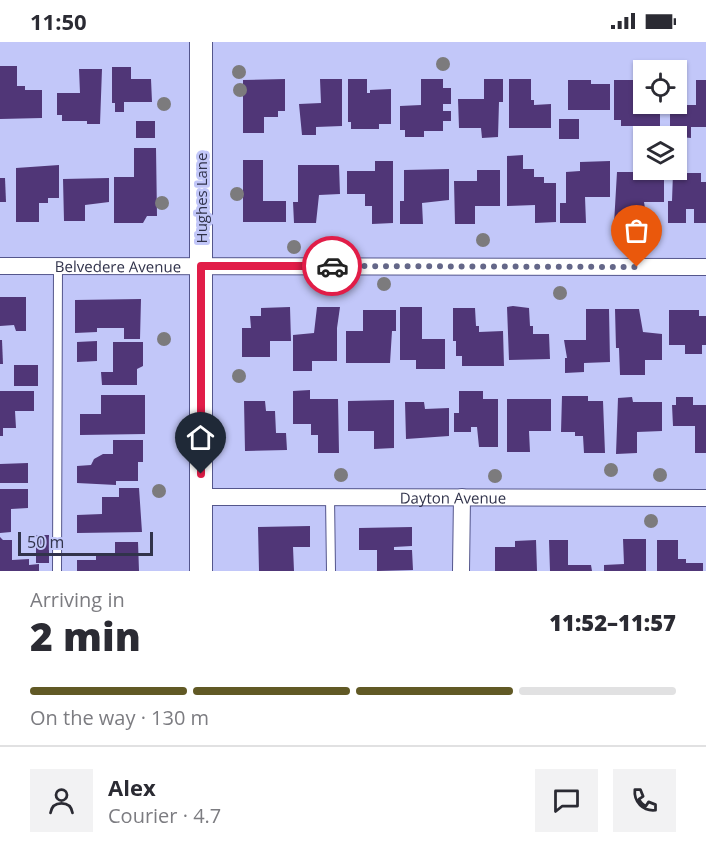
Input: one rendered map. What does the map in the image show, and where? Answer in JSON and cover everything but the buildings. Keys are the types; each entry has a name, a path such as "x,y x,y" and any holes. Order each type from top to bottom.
{"street":[{"name":"Hughes Lane","path":"201,42 201,571"},
{"name":"Belvedere Avenue","path":"0,266 706,267"},
{"name":"Dayton Avenue","path":"201,496 706,498"},
{"path":"461,571 462,497"}],"lane":[{"path":"57,571 58,266"},
{"path":"330,497 331,571"}],"way so far":[{"path":"332,266 637,267"}],"route":[{"path":"201,474 201,266 332,266"}]}
